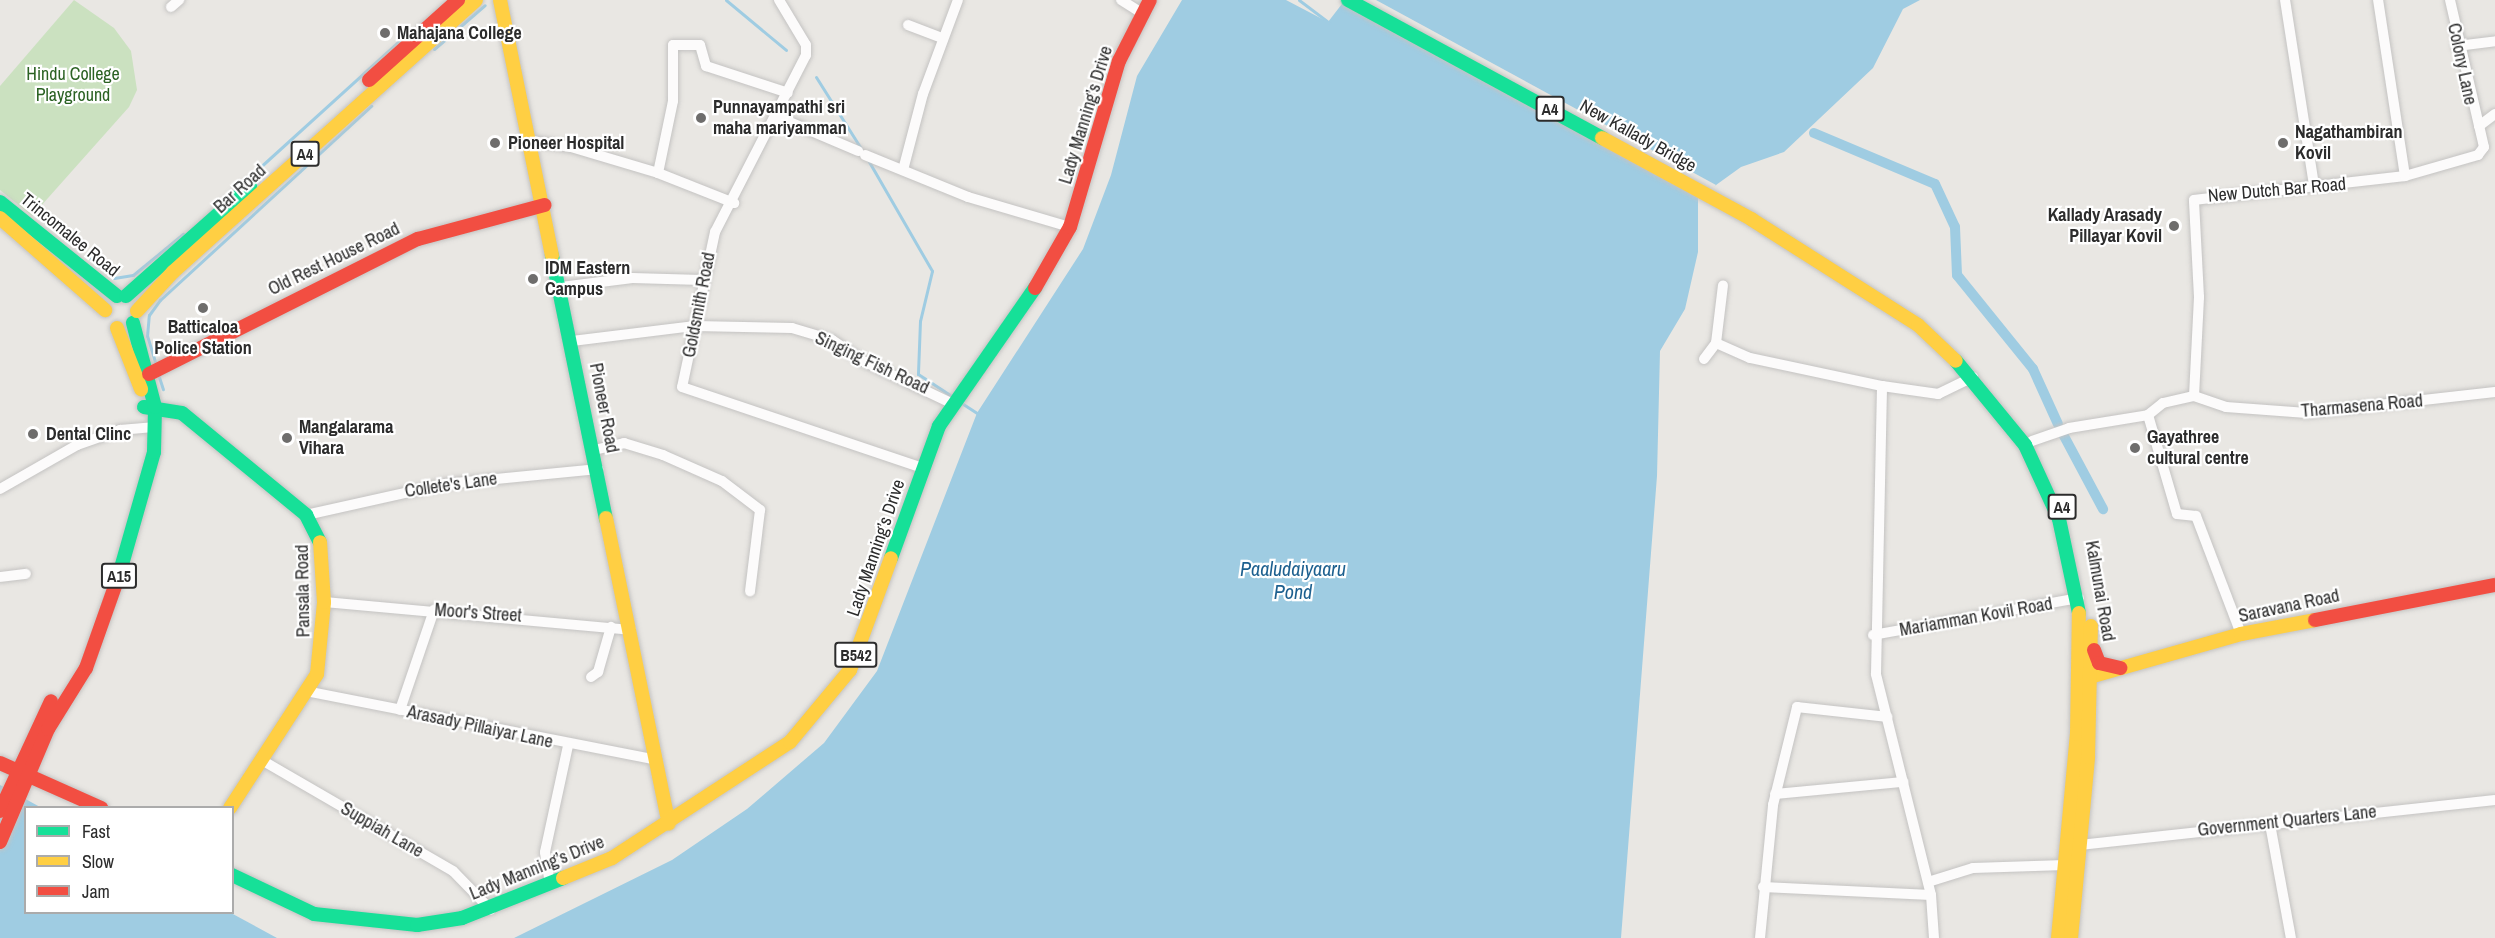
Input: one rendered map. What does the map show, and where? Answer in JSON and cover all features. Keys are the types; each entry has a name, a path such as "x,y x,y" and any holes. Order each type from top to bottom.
{"main road":[{"name":"Bar Road","path":"105,310 458,0"},
{"name":"Bar Road","path":"135,317 173,273 476,0"},
{"name":"Pioneer Road","path":"500,0 532,141 631,630 654,759 669,824"},
{"name":"Lady Manning’s Drive","path":"234,876 314,914 365,923 437,923 491,910 612,858 669,824 790,742 844,678 864,637 939,426 1024,308 1070,226 1119,61 1150,0"},
{"name":"New Kallady Bridge","path":"1348,0 1753,216"},
{"name":"New Kallady Bridge","path":"1361,0 1753,216"},
{"name":"Trincomalee Road","path":"0,202 121,296 135,317"},
{"name":"Old Rest House Road","path":"149,374 418,239 545,205"},
{"name":"Kalmunai Road","path":"1753,216 1891,306 1973,377 2028,443 2059,519 2079,598 2081,660 2058,938"},
{"name":"Kalmunai Road","path":"1753,216 1922,318 1995,389 2028,443 2074,542 2094,650 2071,938"},
{"name":"Trincomalee Road","path":"0,218 105,310 117,328"},
{"path":"117,328 135,317"},
{"name":"A15","path":"0,842 23,776 37,724 75,664 118,549 138,479 150,426 150,408 149,374 135,317"},
{"name":"A15","path":"117,328 150,408"},
{"name":"Pansala Road","path":"150,408 182,413 306,515 320,536 324,602 322,649 306,691 264,762 231,806"},
{"name":"Saravana Road","path":"2093,676 2241,634 2495,585"},
{"path":"2094,650 2099,663 2120,668"},
{"path":"0,763 23,776 52,783 99,806"},
{"name":"A15","path":"0,811 17,791"}],"street":[{"name":"Goldsmith Road","path":"779,0 806,45 778,117 734,203 715,231 702,280 682,387 923,468"},
{"path":"903,170 942,38 958,0"},
{"path":"1121,0 1143,14"},
{"path":"2284,0 2314,185"},
{"path":"2378,0 2405,176"},
{"name":"Colony Lane","path":"2405,176 2478,155 2484,147 2457,46 2450,0"},
{"path":"908,25 942,38"},
{"path":"2457,46 2495,41"},
{"path":"658,173 673,101 674,45 700,45 706,66 788,93"},
{"path":"2479,126 2495,114"},
{"path":"778,117 968,197 1070,226"},
{"path":"532,141 571,147 658,173 734,203"},
{"name":"New Dutch Bar Road","path":"2194,396 2199,297 2194,200 2405,176"},
{"path":"561,287 632,278 702,280"},
{"path":"1704,359 1716,343 1722,285"},
{"name":"Singing Fish Road","path":"572,341 695,326 764,325 832,340 865,362 955,405"},
{"path":"1716,343 1750,358 1882,386 1938,394 1973,377"},
{"path":"1882,386 1882,509 1873,635 1887,717 1931,896 1934,938"},
{"name":"Tharmasena Road","path":"2194,396 2226,407 2307,413 2495,392"},
{"path":"2028,443 2069,428 2148,415 2163,403 2194,396"},
{"path":"2148,415 2176,514 2196,516 2241,634"},
{"path":"0,489 77,445 150,426"},
{"path":"594,450 624,443 663,455 722,481 760,510 750,591"},
{"name":"Collete's Lane","path":"306,515 445,484 598,469"},
{"path":"0,578 27,574"},
{"name":"Mariamman Kovil Road","path":"1873,635 2079,598"},
{"name":"Moor's Street","path":"324,602 434,610 631,630"},
{"path":"400,710 434,610"},
{"path":"591,678 598,672 611,627"},
{"name":"Arasady Pillaiyar Lane","path":"306,691 568,746 654,759"},
{"path":"1760,938 1762,887 1775,794 1797,707 1887,717"},
{"path":"549,884 544,852 568,746"},
{"name":"Suppiah Lane","path":"264,762 453,871 491,910"},
{"path":"1775,794 1903,782"},
{"name":"Government Quarters Lane","path":"2080,845 2495,800"},
{"path":"2270,824 2291,938"},
{"path":"1928,882 1973,868 2065,865"},
{"path":"1762,887 1931,896"}],"green space":[{"name":"Hindu College Playground","path":"74,0 114,28 131,51 137,90 129,107 32,216 0,190 0,86"}],"water":[{"name":"Paaludaiyaaru Pond","path":"1182,0 1286,0 1328,22 1345,0 1920,0 1903,9 1873,68 1784,152 1741,167 1698,198 1698,252 1685,309 1660,351 1657,476 1621,938 514,938 672,860 747,809 824,743 877,671 977,413 1083,249 1111,175 1137,76"},
{"path":"0,785 38,806 24,806 24,914 233,914 277,938 0,938"}],"pier":[{"path":"1341,0 1376,0 1716,185 1702,198"}],"waterway":[{"path":"726,0 786,50"},
{"path":"1299,0 1329,23"},
{"path":"434,49 485,5"},
{"path":"247,179 409,32"},
{"path":"816,77 860,147"},
{"path":"156,365 147,336 149,315 160,300 371,106"},
{"path":"1814,133 1935,184 1955,227 1957,275 2033,369 2058,424"},
{"path":"868,160 932,271 920,321 918,374 953,397"},
{"path":"88,256 114,278 133,275 183,234"},
{"path":"158,374 163,389"},
{"path":"963,404 977,413"},
{"path":"2064,436 2103,509"}],"traffic: fast":[{"path":"1348,0 1602,138"},
{"path":"126,296 250,186"},
{"path":"0,202 117,296"},
{"path":"552,256 606,518"},
{"path":"891,558 939,426 1035,288"},
{"path":"119,575 154,452 155,407 133,323"},
{"path":"1956,361 2025,445 2059,519 2079,613"},
{"path":"144,407 182,413 306,515 320,542"},
{"path":"234,876 314,914 417,925 462,918 563,878"}],"traffic: slow":[{"path":"137,311 173,272 476,0"},
{"path":"500,0 552,256"},
{"path":"1602,138 1751,219 1918,325 1956,361"},
{"path":"0,218 105,310"},
{"path":"117,328 141,389"},
{"path":"606,518 669,824"},
{"path":"231,806 317,674 324,602 320,542"},
{"path":"563,878 612,858 790,742 850,670 891,558"},
{"path":"2058,938 2077,734 2079,613"},
{"path":"2093,676 2241,634 2315,620"},
{"path":"2071,938 2088,757 2091,626"}],"traffic: jam":[{"path":"369,80 458,0"},
{"path":"1035,288 1070,227 1119,61 1150,0"},
{"path":"149,374 418,239 545,205"},
{"path":"0,842 48,729 86,668 119,575"},
{"path":"2315,620 2495,585"},
{"path":"2094,650 2099,663 2120,668"},
{"path":"0,811 51,701"},
{"path":"0,763 97,806"}],"place":[{"name":"Mahajana College","path":"385,33"},
{"name":"Punnayampathi sri maha mariyamman","path":"701,118"},
{"name":"Pioneer Hospital","path":"495,143"},
{"name":"Nagathambiran Kovil","path":"2283,143"},
{"name":"Kallady Arasady Pillayar Kovil","path":"2174,226"},
{"name":"IDM Eastern Campus","path":"533,279"},
{"name":"Batticaloa Police Station","path":"203,308"},
{"name":"Dental Clinc","path":"33,434"},
{"name":"Mangalarama Vihara","path":"287,438"},
{"name":"Gayathree cultural centre","path":"2135,448"}]}
